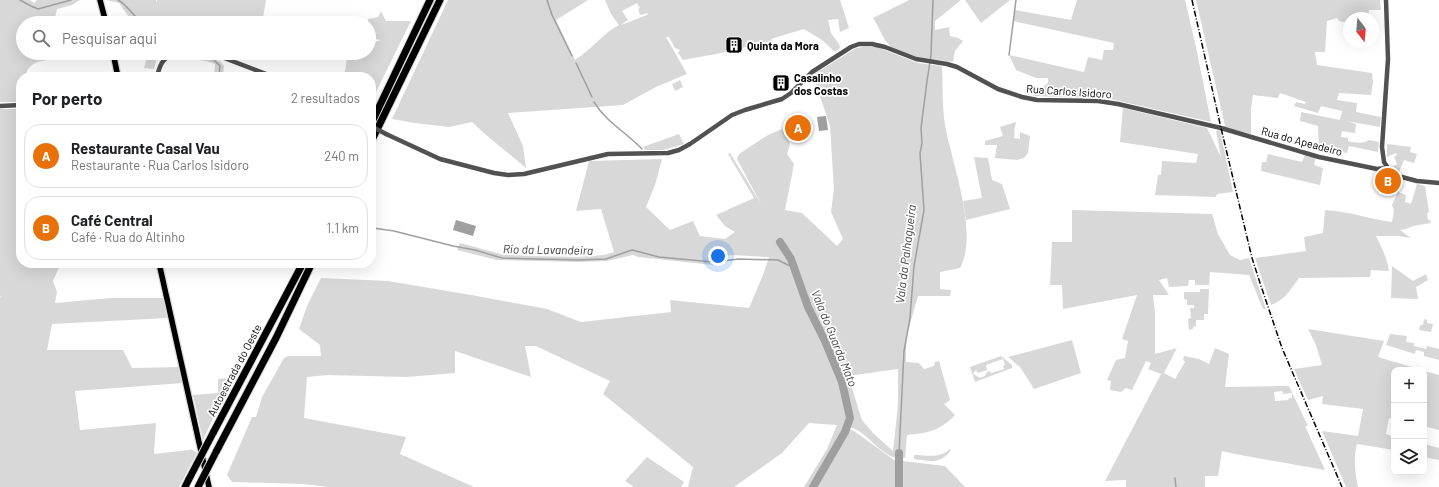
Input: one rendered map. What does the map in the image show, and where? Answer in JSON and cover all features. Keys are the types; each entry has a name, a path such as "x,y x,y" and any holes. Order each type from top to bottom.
{"highway":[{"path":"376,114 430,0"},
{"path":"376,132 440,0"},
{"name":"Autoestrada do Oeste","path":"185,487 299,268"},
{"name":"Autoestrada do Oeste","path":"198,487 279,331 310,268"}],"main road":[{"path":"100,0 104,16"},
{"path":"114,60 117,72"},
{"path":"160,268 209,487"}],"street":[{"path":"1386,0 1388,76 1382,147 1383,158 1387,168 1398,176 1417,182 1439,183"},
{"name":"Rua Carlos Isidoro","path":"376,128 440,159 494,173 514,175 529,173 608,154 668,153 690,144 738,112 782,99 791,93 817,68 856,45 867,44 881,45 910,58 952,65 962,69 998,90 1022,98 1037,100 1098,101 1118,104 1213,126"},
{"path":"157,72 159,66 164,60"},
{"path":"229,60 261,72"},
{"path":"0,106 16,105"},
{"name":"Rua do Apeadeiro","path":"1213,126 1319,156 1377,169 1387,168"}],"shaded area":[{"path":"0,0 30,0 34,3 37,0 80,0 72,5 57,9 56,16 16,16 16,60 45,60 35,63 27,72 16,72 16,102 0,102"},
{"path":"106,0 156,0 156,3 157,0 266,0 263,16 128,16 119,3"},
{"path":"448,0 588,0 556,20 575,60 607,33 619,25 611,14 605,0 840,0 849,28 840,32 838,19 828,20 831,33 839,44 840,48 835,52 822,40 804,29 771,39 773,41 683,60 678,53 680,50 675,48 669,37 666,37 687,74 656,87 623,105 508,113 523,146 526,168 472,122 449,127 392,119","holes":["637,3 640,8 638,9 640,15 648,13 647,15 621,25 628,20 622,11"]},
{"path":"909,0 961,0 935,21 935,30 949,27 950,36 963,41 955,51 953,62 910,55 894,49 889,45 873,18"},
{"path":"965,0 1010,0 981,23"},
{"path":"1077,0 1185,0 1211,122 1110,99 1033,96 1048,83 1048,78 1036,78 1016,70 1009,55 1084,72 1088,57 1102,60 1104,50 1113,50 1114,43 1013,21 1015,10 1071,20"},
{"path":"1196,0 1380,0 1381,10 1369,10 1369,12 1343,12 1343,22 1339,21 1337,18 1327,21 1325,52 1315,52 1317,65 1372,73 1373,82 1371,95 1339,93 1337,100 1357,103 1356,112 1381,117 1380,127 1346,121 1356,124 1355,133 1342,131 1341,137 1348,138 1348,141 1356,143 1362,143 1369,140 1379,142 1378,152 1349,146 1347,153 1319,148 1318,126 1300,121 1301,112 1340,120 1342,111 1321,106 1318,113 1294,106 1296,102 1305,104 1306,102 1280,93 1278,98 1253,95 1251,109 1251,134 1222,127 1225,126"},
{"path":"381,11 386,21 411,21 376,92 376,72 344,72 347,60 376,60 376,42 381,40 376,39 376,17 378,17"},
{"path":"877,47 918,63 942,67 945,125 962,198 967,236 965,253 960,268 940,272 940,289 951,290 950,296 918,296 906,338 906,362 919,363 924,369 934,366 935,362 939,361 950,400 944,404 955,415 939,428 907,435 905,458 901,459 888,455 855,429 842,426 854,431 894,460 945,466 965,487 804,487 827,449 837,425 809,423 782,453 734,487 688,487 693,467 603,394 610,381 536,346 525,346 531,377 455,351 455,373 407,377 327,375 307,377 304,418 406,437 400,454 474,487 328,487 303,484 232,482 227,475 252,417 256,417 262,397 284,358 288,356 321,356 320,345 299,329 307,306 321,278 388,281 477,296 547,309 581,322 671,312 670,300 749,308 769,257 731,255 713,259 713,265 638,257 633,255 607,261 580,262 497,260 457,250 460,243 501,254 529,256 578,257 604,255 614,252 601,209 576,211 589,161 662,159 655,185 646,207 670,230 693,221 700,236 725,239 735,232 725,226 716,215 754,198 728,154 730,153 761,204 737,159 739,154 768,135 782,129 790,144 787,154 794,164 785,210 802,213 837,246 843,239 831,212 834,189 830,126 813,75 856,48","holes":["898,369 898,404 893,451 873,433 862,420 848,376"]},
{"path":"146,60 156,60 154,69 144,68"},
{"path":"200,60 220,61 224,66 223,72 214,72 215,64"},
{"path":"680,80 683,87 675,91 672,84"},
{"path":"1123,108 1207,128 1221,157 1216,131 1220,130 1233,192 1217,194 1216,197 1155,195 1158,175 1161,175 1162,161 1196,163 1198,154 1120,142"},
{"path":"0,109 16,109 16,268 59,268 53,281 57,292 55,303 111,298 163,298 168,318 52,324 47,350 123,350 132,368 180,367 183,383 75,391 80,430 156,423 154,454 191,449 197,453 179,487 0,487 0,298 3,295 0,297"},
{"path":"826,116 828,130 819,131 817,117"},
{"path":"1016,122 1014,138 1020,139 1020,132 1030,136 1028,153 1024,158 1017,160 995,158 997,145 985,145 985,141 1003,136 1000,127"},
{"path":"679,134 684,144 664,150 645,150 643,147"},
{"path":"1387,144 1411,147 1410,152 1417,154 1414,163 1404,160 1399,172 1392,167 1397,164 1394,157 1397,155 1396,153 1387,157"},
{"path":"1268,154 1302,162 1305,154 1316,157 1314,165 1323,168 1320,185 1261,171 1262,162 1266,162"},
{"path":"974,157 988,158 992,180 1002,184 1010,209 966,220 963,201 982,198"},
{"path":"1417,184 1425,186 1429,212 1427,213 1428,220 1430,220 1431,223 1400,230 1411,238 1399,236 1376,236 1386,257 1389,271 1371,270 1370,277 1299,278 1284,297 1271,305 1255,258 1306,251 1304,237 1323,233 1325,210 1392,222 1394,210 1392,205 1398,192 1406,195 1405,202 1411,204"},
{"path":"1072,210 1212,214 1218,234 1230,255 1240,260 1249,258 1266,309 1263,309 1249,275 1210,272 1209,285 1195,285 1195,280 1189,280 1188,286 1169,287 1167,278 1159,280 1169,295 1153,295 1155,313 1155,354 1177,348 1164,373 1175,379 1185,362 1183,359 1184,356 1199,359 1209,364 1215,348 1229,354 1225,387 1289,386 1308,426 1305,426 1325,470 1222,451 1218,476 1205,476 1205,487 1126,487 1126,480 1105,481 1161,374 1148,369 1151,363 1146,361 1132,390 1126,388 1121,392 1110,390 1111,381 1107,380 1116,360 1125,358 1128,341 1122,339 1137,295 1063,309 1062,285 1050,285 1052,242 1072,242","holes":["1282,391 1283,394 1292,393 1292,398 1289,398 1288,400 1275,401 1274,392"]},
{"path":"456,220 476,226 473,236 453,230"},
{"path":"1392,266 1413,281 1426,274 1428,280 1416,287 1418,299 1391,298"},
{"path":"1200,289 1209,289 1208,314 1204,314 1204,320 1196,320 1196,326 1189,330 1188,319 1191,318 1190,308 1194,308 1194,305 1187,305 1187,300 1184,299 1184,292 1200,292"},
{"path":"1424,319 1427,320 1427,323 1433,324 1431,332 1419,330 1420,325 1423,325"},
{"path":"1308,329 1384,341 1378,357 1412,367 1391,367 1391,418 1389,418 1386,434 1391,436 1391,450 1357,444 1355,465 1358,487 1346,487 1322,431 1358,436 1363,409 1322,404 1323,396 1308,400 1294,369 1322,365 1316,345"},
{"path":"253,333 203,440 193,395 218,393 218,379 227,378"},
{"path":"1390,334 1407,336 1406,342 1414,343 1414,346 1426,349 1427,346 1439,349 1439,360 1424,356 1424,352 1416,350 1415,354 1386,345"},
{"path":"1072,340 1081,373 1034,389 1020,367 1008,357"},
{"path":"1001,356 1012,365 1012,368 975,382 970,367","holes":["1003,359 1005,365 1003,366 1004,369 991,373 990,371 987,372 985,376 980,378 973,374 976,370 978,373 987,370 986,365"]},
{"path":"1427,372 1439,375 1439,430 1427,427"},
{"path":"1427,445 1439,448 1439,460 1427,458"},
{"path":"950,449 951,450 947,455 939,460 930,461 914,459 914,455 937,455"},
{"path":"647,457 684,482 681,487 634,487 625,481"}],"waterway":[{"name":"Rio da Lavandeira","path":"20,0 38,9 71,0"},
{"name":"Rio da Lavandeira","path":"118,0 135,16"},
{"path":"547,0 552,15 572,56"},
{"name":"Vala da Palhagueira","path":"899,453 904,351 910,318 914,266 924,210 920,153 922,143 921,128 931,55 933,0"},
{"path":"1009,55 1016,0"},
{"name":"Rio da Lavandeira","path":"214,60 220,66 219,72"},
{"path":"576,63 592,97"},
{"path":"594,102 604,116 642,149"},
{"name":"Rio da Lavandeira","path":"376,228 394,231 475,250 502,258 579,260 606,259 632,250 659,257 713,262 739,259 778,260 794,268"},
{"name":"Vala do Guarda Mato","path":"780,242 791,259 808,307 825,341 842,382 850,418 845,432 813,487"},
{"name":"Vala da Palhagueira","path":"899,453 899,487"},
{"path":"1175,478 1176,487"}],"railway":[{"path":"1192,0 1252,258 1282,348 1342,487"}],"place":[{"name":"Quinta da Mora","path":"734,45"},
{"name":"Casalinho dos Costas","path":"781,83"},
{"name":"Restaurante Casal Vau","path":"798,128"},
{"name":"Café Central","path":"1388,181"}]}
